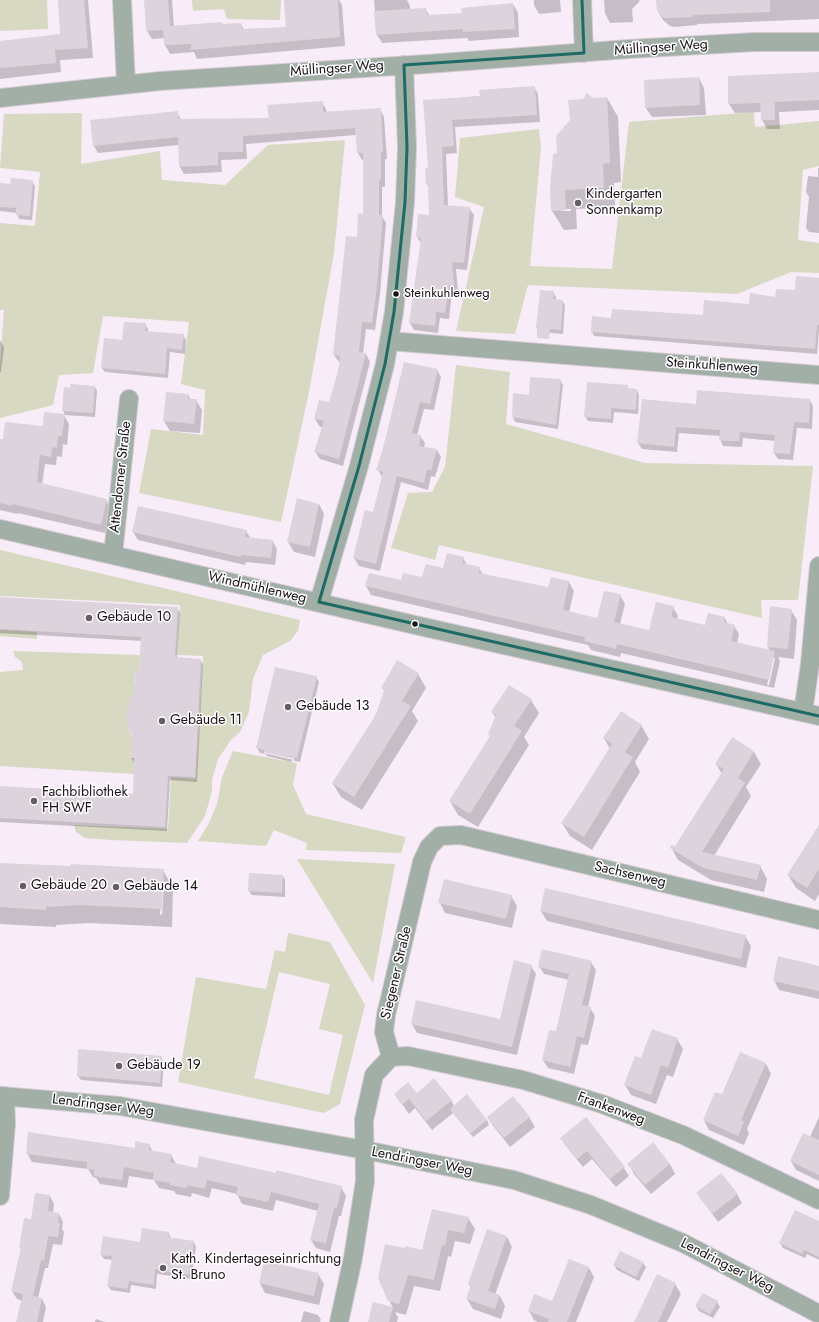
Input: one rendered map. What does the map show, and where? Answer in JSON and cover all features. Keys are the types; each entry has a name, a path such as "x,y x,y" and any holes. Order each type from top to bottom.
{"street":[{"path":"122,0 126,84"},
{"path":"582,0 584,53"},
{"name":"Müllingser Weg","path":"0,98 160,81 755,42 819,42"},
{"path":"319,602 358,466 385,364 394,312 405,202 407,147 404,65"},
{"name":"Steinkuhlenweg","path":"389,340 819,375"},
{"name":"Attendorner Straße","path":"112,555 130,399"},
{"name":"Windmühlenweg","path":"0,528 112,555 811,714"},
{"path":"811,714 810,664 819,566"},
{"name":"Sachsenweg","path":"440,836 461,835 819,920"},
{"name":"Siegener Straße","path":"391,1058 384,1032 386,1015 422,862 429,847 440,836"},
{"name":"Frankenweg","path":"391,1058 408,1056 523,1080 602,1104 683,1135 819,1200"},
{"path":"339,1322 365,1181 364,1120 374,1075 391,1058"},
{"path":"0,1196 6,1124 3,1096"},
{"name":"Lendringser Weg","path":"3,1096 120,1106 365,1150 514,1180 591,1205 683,1243 819,1314"}],"green space":[{"path":"0,0 47,0 48,29 0,31"},
{"path":"192,0 281,0 280,20 227,19 224,9 193,11"},
{"path":"754,112 755,127 819,121 819,166 803,170 798,240 819,243 819,273 791,272 737,294 528,285 515,334 456,331 484,207 455,197 460,138 539,129 541,148 530,266 612,269 629,122"},
{"path":"82,113 81,164 160,151 162,180 225,185 268,145 345,140 334,253 309,392 281,522 139,493 151,429 203,435 205,390 181,384 189,322 103,316 93,373 59,375 53,405 0,418 0,366 4,310 0,310 0,223 35,226 40,172 0,168 4,114"},
{"path":"456,365 510,372 506,424 645,463 813,466 798,600 761,600 762,618 439,545 435,560 391,548 408,493 432,492 445,467"},
{"path":"0,550 300,620 298,631 290,641 263,655 253,679 249,712 240,732 231,740 218,759 212,780 212,791 205,816 187,843 85,838 76,832 74,825 168,829 171,777 196,779 203,656 177,655 180,605 0,596"},
{"path":"0,630 37,632 37,639 0,636"},
{"path":"13,651 140,655 139,671 135,671 134,684 138,687 130,699 128,729 135,742 135,744 131,744 130,758 134,758 134,774 0,766 0,672 23,670 22,662 15,657"},
{"path":"233,751 297,763 293,785 306,814 406,837 401,853 306,850 307,843 274,830 266,846 198,841 209,823 217,804 222,777"},
{"path":"297,859 395,864 373,983"},
{"path":"288,933 330,942 365,1005 340,1104 324,1113 178,1082 196,977 266,989 275,950 285,952","holes":["279,972 330,984 319,1029 343,1035 329,1095 254,1078"]}],"building":[{"path":"58,0 84,0 88,48 55,50 56,63 0,68 0,41 60,34"},
{"path":"144,0 168,0 170,26 222,22 222,24 241,23 242,29 286,27 284,0 338,0 340,37 191,50 191,44 164,45 163,30 146,31"},
{"path":"656,0 770,0 770,12 693,15 693,17 664,18 657,11"},
{"path":"513,3 515,29 463,32 463,29 376,35 374,11 426,8 427,15 462,13 461,8"},
{"path":"819,72 819,100 775,102 775,120 761,120 760,103 728,104 728,76"},
{"path":"699,77 700,105 645,108 644,80"},
{"path":"535,86 537,115 452,120 454,146 442,147 444,205 470,207 464,263 452,262 454,286 449,285 445,313 436,312 435,326 409,323 421,238 416,237 418,214 429,215 428,184 426,184 425,168 428,168 423,100 480,96 479,90"},
{"path":"587,93 593,98 607,97 610,163 603,164 604,188 565,190 566,210 551,211 550,190 553,154 557,153 556,136 570,120 568,100 583,99"},
{"path":"323,101 323,112 381,108 383,152 381,152 381,180 379,179 379,215 383,215 377,286 372,323 362,322 359,352 366,353 339,459 314,452 324,421 314,419 319,400 329,402 338,371 340,356 333,355 346,236 357,237 358,213 363,214 363,153 357,153 355,128 243,136 243,152 218,152 218,165 179,167 178,137 93,146 90,120 178,111 178,119 269,118 267,105"},
{"path":"11,178 33,180 30,216 16,215 16,208 0,207 0,183 10,184"},
{"path":"796,276 819,278 819,325 817,325 815,349 591,332 592,316 611,318 612,309 703,315 704,300 749,304 750,293 775,297 776,289 795,290"},
{"path":"540,290 554,291 553,299 563,300 561,330 550,329 549,339 537,338 536,328"},
{"path":"124,322 146,323 145,331 184,334 182,350 167,348 165,374 101,368 104,338 122,340"},
{"path":"404,362 438,369 430,404 420,402 412,433 421,435 419,446 437,449 431,471 427,469 424,483 397,476 376,564 353,558 365,510 373,512 383,472 376,470 383,448"},
{"path":"530,377 561,379 556,425 512,417 513,393 529,395"},
{"path":"587,382 628,385 628,388 637,389 636,410 611,408 611,419 584,417"},
{"path":"70,384 95,386 93,413 62,411 64,387 70,388"},
{"path":"697,390 810,399 809,423 794,422 790,454 773,453 775,435 740,432 739,441 729,441 719,440 720,430 676,427 674,447 637,443 642,399 696,404"},
{"path":"166,392 189,394 188,399 197,399 194,424 163,421"},
{"path":"44,412 65,414 62,436 58,436 57,448 52,447 51,457 40,455 37,482 107,499 101,525 13,504 12,506 0,503 0,439 3,439 5,422 43,426"},
{"path":"297,498 319,504 310,547 287,542"},
{"path":"138,506 247,530 245,537 273,540 271,558 241,555 241,557 132,532"},
{"path":"447,553 464,557 462,563 480,567 479,573 548,587 551,577 569,581 563,610 597,618 604,591 621,594 614,622 649,630 656,602 674,606 671,617 705,625 708,613 725,617 724,622 735,625 731,641 775,651 769,680 617,644 616,649 584,641 585,637 365,586 369,573 401,580 403,573 422,577 426,564 443,568"},
{"path":"0,597 178,607 175,657 201,659 195,777 168,776 165,827 0,818 0,786 133,794 134,758 130,758 132,735 128,729 126,714 130,699 134,694 135,671 139,671 141,637 0,629"},
{"path":"770,606 792,609 788,649 767,647"},
{"path":"397,660 419,673 402,701 411,706 354,797 332,783 374,718 384,690 381,688"},
{"name":"Gebäude 13","path":"275,667 317,676 297,758 289,756 289,758 264,752 264,750 256,748"},
{"path":"509,685 532,699 514,726 522,731 470,814 449,801 490,736 488,734 496,715 491,712"},
{"path":"621,711 642,725 625,752 633,757 584,837 561,823 612,744 603,738"},
{"path":"732,737 754,751 738,778 745,783 702,852 761,865 757,880 703,868 670,848 671,845 675,846 724,769 715,764"},
{"path":"819,825 819,869 807,888 787,875"},
{"path":"0,863 71,866 71,864 164,869 162,909 80,905 46,907 46,910 0,907"},
{"path":"249,873 283,875 282,893 248,891"},
{"path":"444,879 512,895 506,919 438,903"},
{"path":"545,888 746,935 741,959 540,911"},
{"path":"542,949 592,961 582,1005 591,1007 584,1038 577,1036 570,1067 542,1060 549,1030 556,1031 569,974 538,967"},
{"path":"778,956 819,966 819,991 773,981"},
{"path":"514,960 532,965 512,1047 411,1024 416,1000 500,1019"},
{"path":"652,1029 678,1038 668,1068 661,1065 651,1095 624,1085 635,1056 641,1058"},
{"name":"Gebäude 19","path":"78,1049 162,1056 160,1083 77,1076"},
{"path":"740,1052 766,1063 741,1120 744,1122 738,1136 703,1120 715,1092 722,1094"},
{"path":"434,1078 452,1100 426,1121 409,1099 402,1105 394,1094 408,1082 417,1093"},
{"path":"467,1094 487,1120 470,1134 450,1109"},
{"path":"513,1096 530,1117 504,1138 487,1117"},
{"path":"586,1117 625,1167 610,1179 587,1151 577,1159 560,1138"},
{"path":"28,1132 135,1148 135,1141 150,1144 149,1150 172,1154 170,1162 197,1168 199,1156 276,1173 276,1170 342,1186 337,1208 334,1208 326,1243 310,1240 319,1204 271,1192 268,1202 236,1195 238,1187 207,1180 205,1189 187,1185 187,1188 170,1185 170,1183 153,1180 154,1173 124,1167 122,1180 94,1176 94,1170 87,1169 87,1162 26,1154"},
{"path":"803,1133 819,1140 819,1175 790,1161"},
{"path":"653,1142 670,1164 645,1185 627,1164"},
{"path":"721,1173 738,1194 712,1214 696,1193"},
{"path":"35,1193 50,1195 48,1211 59,1213 58,1223 60,1223 58,1237 48,1236 44,1261 41,1260 33,1296 42,1298 37,1322 16,1322 23,1294 11,1291 21,1248 19,1248 24,1218 31,1219"},
{"path":"432,1209 469,1217 464,1233 448,1230 445,1246 442,1245 434,1280 408,1275 399,1304 388,1301 378,1278 385,1244 405,1248 405,1246 422,1250"},
{"path":"795,1210 819,1221 819,1257 804,1250 802,1254 779,1243"},
{"path":"142,1228 169,1232 168,1237 194,1241 189,1275 155,1269 154,1285 129,1281 127,1289 107,1286 112,1256 100,1255 103,1236 140,1242"},
{"path":"487,1229 507,1236 488,1291 500,1295 495,1309 466,1299 471,1285 468,1284"},
{"path":"620,1251 644,1262 636,1277 613,1265"},
{"path":"569,1259 589,1267 567,1322 548,1322 549,1319 528,1311 534,1294 552,1301"},
{"path":"264,1261 319,1273 314,1296 259,1283"},
{"path":"657,1274 676,1283 658,1322 634,1322"},
{"path":"703,1293 718,1301 710,1314 695,1306"},
{"path":"373,1302 393,1307 389,1322 368,1322"}],"transit line":[{"path":"582,0 584,53"},
{"path":"404,65 584,53"},
{"path":"319,602 359,466 385,364 394,312 405,202 407,147 404,65"},
{"path":"319,602 819,716"}],"place":[{"name":"Kindergarten Sonnenkamp","path":"578,203"},
{"name":"Steinkuhlenweg","path":"396,294"},
{"name":"Gebäude 10","path":"89,618"},
{"name":"Gebäude 13","path":"288,707"},
{"name":"Gebäude 11","path":"162,721"},
{"name":"Fachbibliothek FH SWF","path":"34,801"},
{"name":"Gebäude 20","path":"23,886"},
{"name":"Gebäude 14","path":"116,887"},
{"name":"Gebäude 19","path":"119,1066"},
{"name":"Kath. Kindertageseinrichtung St. Bruno","path":"163,1268"}]}
